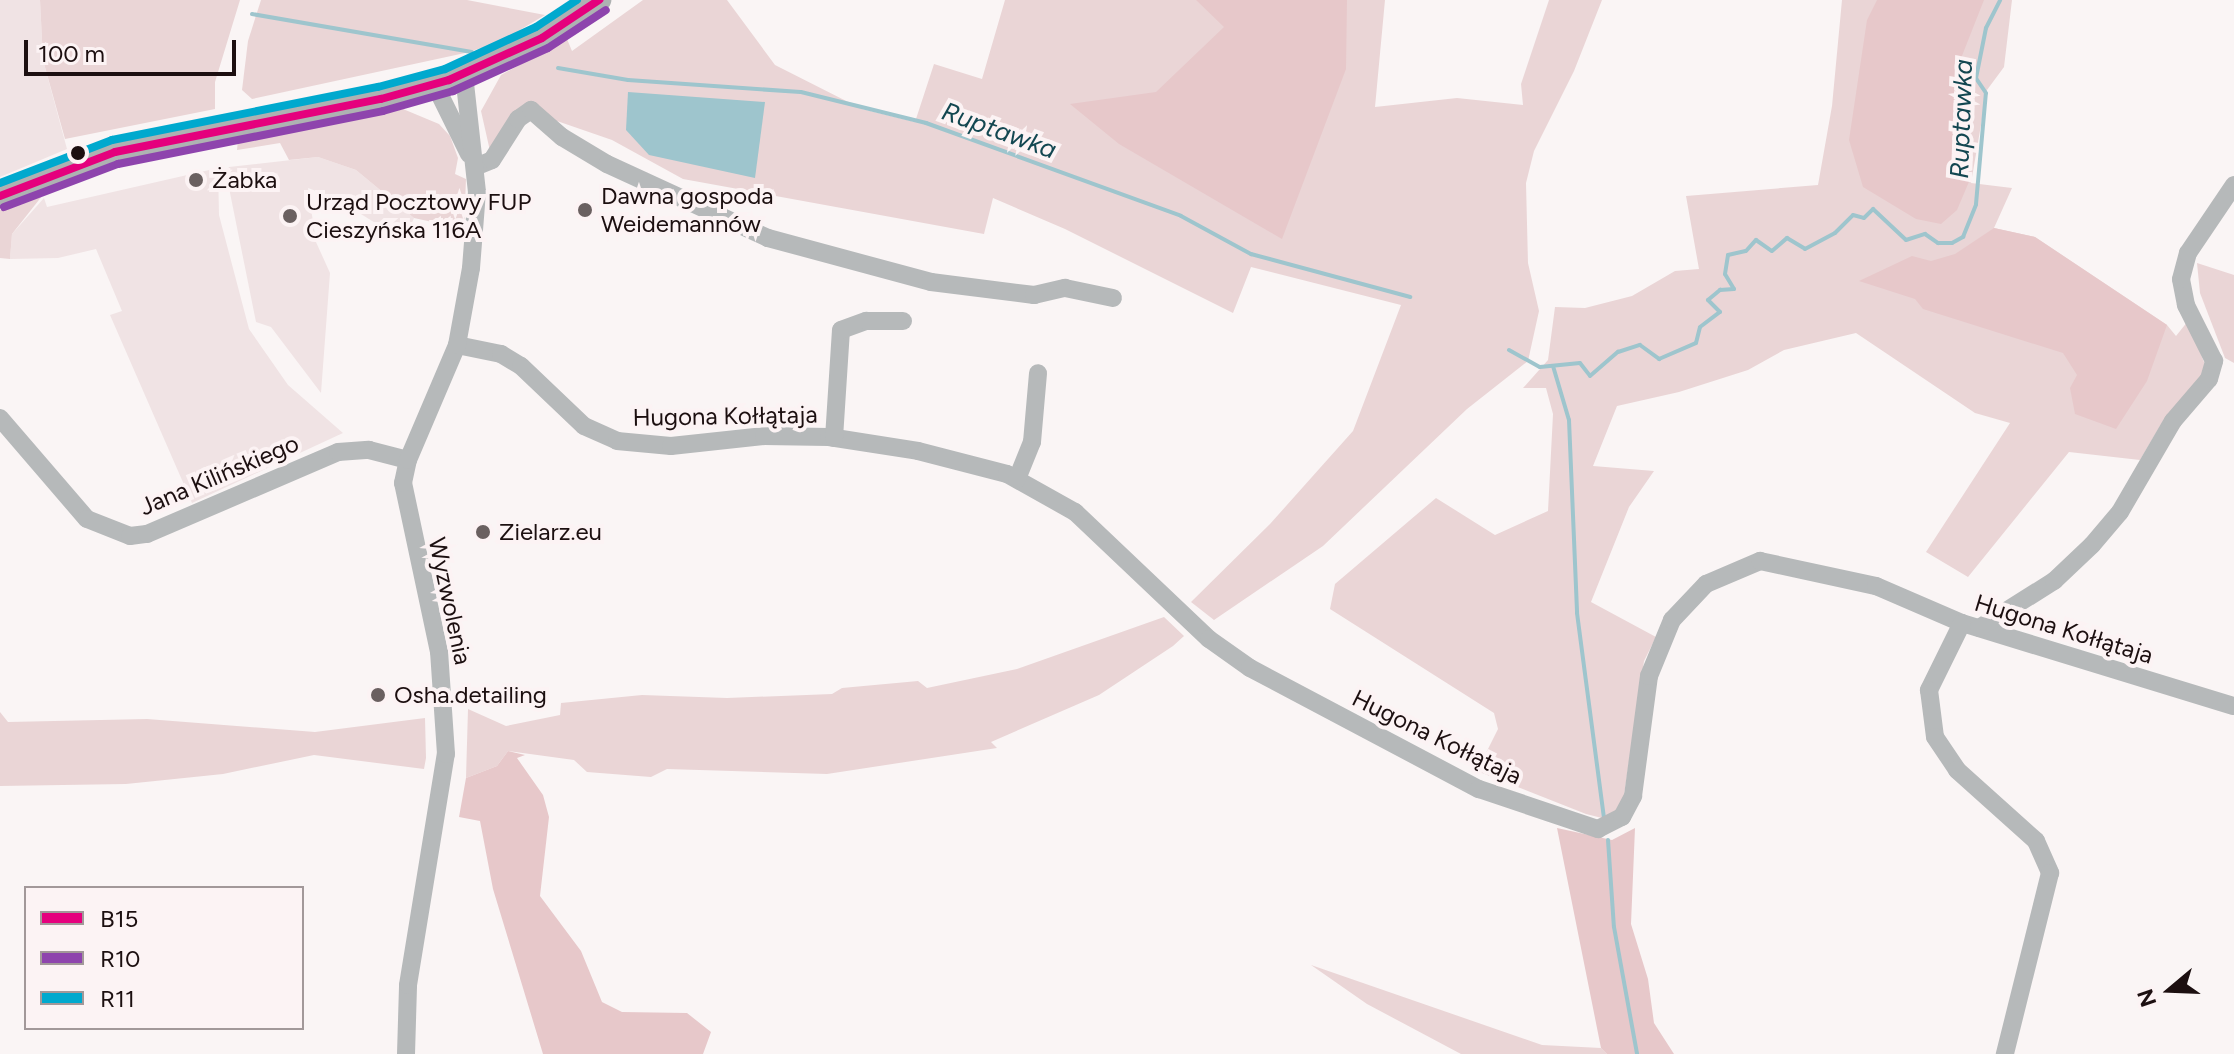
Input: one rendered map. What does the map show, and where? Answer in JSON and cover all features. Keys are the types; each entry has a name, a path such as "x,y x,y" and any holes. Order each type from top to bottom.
{"main road":[{"path":"0,196 128,149 435,85 526,47 576,8 599,0"}],"street":[{"name":"Wyzwolenia","path":"406,1054 408,985 446,754 439,652 403,494 408,460 457,345 476,215 475,167 464,74"},
{"name":"Wyzwolenia","path":"435,85 475,167"},
{"path":"475,167 492,160 518,119 531,110 562,137 607,164 768,238 931,282 1034,295 1065,288 1113,298"},
{"path":"2005,1054 2050,873 2036,841 1957,770 1935,737 1929,690 1971,625 2054,581 2092,545 2120,512 2173,421 2209,379 2214,361 2186,305 2181,279 2188,253 2234,185"},
{"name":"Hugona Kołłątaja","path":"834,438 841,330 866,321 903,321"},
{"name":"Hugona Kołłątaja","path":"457,345 511,360 584,426 617,441 671,446 764,436 834,438 918,451 1017,479 1075,512 1232,658 1479,789 1598,829 1622,817 1633,796 1649,676 1663,636 1687,602 1723,574 1742,565 1774,562 1876,586 1971,625 2234,706"},
{"path":"1017,479 1032,442 1038,373"},
{"name":"Jana Kilińskiego","path":"0,418 87,519 130,536 147,534 338,452 369,450 408,460"}],"shaded area":[{"path":"0,0 40,0 43,60 67,149 0,177"},
{"path":"40,0 240,0 215,82 215,109 65,139 43,60"},
{"path":"261,0 467,0 545,15 498,43 465,53 252,99 242,90 248,41"},
{"path":"643,0 727,0 775,65 862,109 915,122 934,64 982,79 1005,0 1385,0 1375,107 1457,98 1523,105 1521,84 1549,0 1602,0 1574,71 1534,151 1526,183 1528,263 1539,311 1528,361 1467,409 1323,546 1214,620 1191,602 1270,524 1353,431 1401,305 1251,267 1233,313 1065,229 993,198 984,234 683,179 612,140 557,121 553,124 534,101 490,151 481,111 501,75 567,39 572,51"},
{"path":"1196,0 1347,0 1346,69 1282,239 1119,144 1070,104 1156,92 1224,27"},
{"path":"1842,0 2012,0 2004,67 1987,90 1971,183 2012,188 1994,228 2035,237 2167,325 2176,336 2188,321 2209,375 2160,426 2140,460 2069,452 1968,577 1926,552 2010,423 1975,413 1856,333 1784,350 1748,370 1679,392 1617,406 1593,466 1654,471 1629,507 1591,602 1656,637 1644,661 1622,809 1602,818 1586,814 1477,771 1498,729 1494,713 1330,609 1335,584 1436,498 1495,535 1548,511 1553,414 1546,388 1523,388 1548,360 1555,307 1585,308 1632,296 1675,271 1699,269 1686,196 1818,185 1832,106"},
{"path":"1877,0 1984,0 1956,71 1971,177 1957,210 1941,224 1916,219 1863,187 1849,140 1867,20"},
{"path":"403,109 439,124 450,136 458,158 455,174 466,179 464,229 414,218 356,170 318,157 289,160 280,143 237,150 238,140"},
{"path":"318,157 356,170 414,218 404,241 337,199 308,188 316,242 330,273 321,393 271,327 256,322 226,173 229,167"},
{"path":"218,168 219,215 249,329 288,385 343,433 192,503 110,315 122,311 96,249 58,258 10,259 12,234 44,198 47,207"},
{"path":"46,191 12,234 10,259 0,258 0,210"},
{"path":"1994,228 2035,237 2167,325 2147,381 2116,429 2075,414 2070,388 2077,375 2063,353 1923,309 1915,299 1859,281 1912,256 1931,261 1955,254"},
{"path":"2197,263 2234,275 2234,363 2225,358 2200,293"},
{"path":"1164,617 1184,636 1173,646 1099,695 991,742 997,748 827,774 667,769 651,777 587,772 574,760 508,751 497,766 466,778 468,709 506,726 560,715 561,703 642,695 727,698 832,694 842,688 918,681 927,688 1017,669"},
{"path":"0,712 8,722 147,719 315,732 425,718 426,758 424,769 314,755 223,774 126,784 0,786"},
{"path":"508,751 525,755 517,758 543,795 549,817 540,896 581,951 602,1002 622,1012 687,1013 711,1032 703,1054 543,1054 493,889 480,821 459,817 466,778 497,766"},
{"path":"1557,828 1612,840 1635,828 1631,924 1648,979 1654,1023 1674,1054 1607,1054 1601,1048"},
{"path":"1311,965 1542,1045 1601,1048 1607,1054 1461,1054 1367,1004"}],"water":[{"path":"628,92 765,102 755,178 649,155 626,130"}],"waterway":[{"name":"Ruptawka","path":"1509,350 1540,367 1580,363 1590,376 1618,352 1640,345 1659,359 1696,343 1700,327 1720,312 1708,300 1720,290 1734,289 1725,274 1728,255 1746,251 1756,240 1772,251 1787,238 1805,249 1835,233 1853,215 1864,218 1873,209 1906,240 1925,234 1938,243 1952,243 1963,237 1976,204 1986,93 1976,78 1986,28 2000,0"},
{"name":"Ruptawka","path":"252,14 472,52"},
{"name":"Ruptawka","path":"558,68 628,80 801,92 926,123 1181,216 1251,254 1410,297"},
{"path":"1553,366 1569,420 1577,613 1604,817"},
{"path":"1608,840 1614,927 1637,1054"}],"transit line":[{"name":"R11","path":"0,183 112,140 378,87 445,69 536,27 577,0"},
{"name":"B15","path":"0,196 115,152 381,99 449,80 542,38 599,0"},
{"name":"R10","path":"4,207 118,164 383,111 453,91 548,48 606,10"}],"place":[{"name":"Żabka","path":"196,180"},
{"name":"Dawna gospoda Weidemannów","path":"585,210"},
{"name":"Urząd Pocztowy FUP Cieszyńska 116A","path":"290,216"},
{"name":"Zielarz.eu","path":"483,532"},
{"name":"Osha.detailing","path":"378,695"}]}
